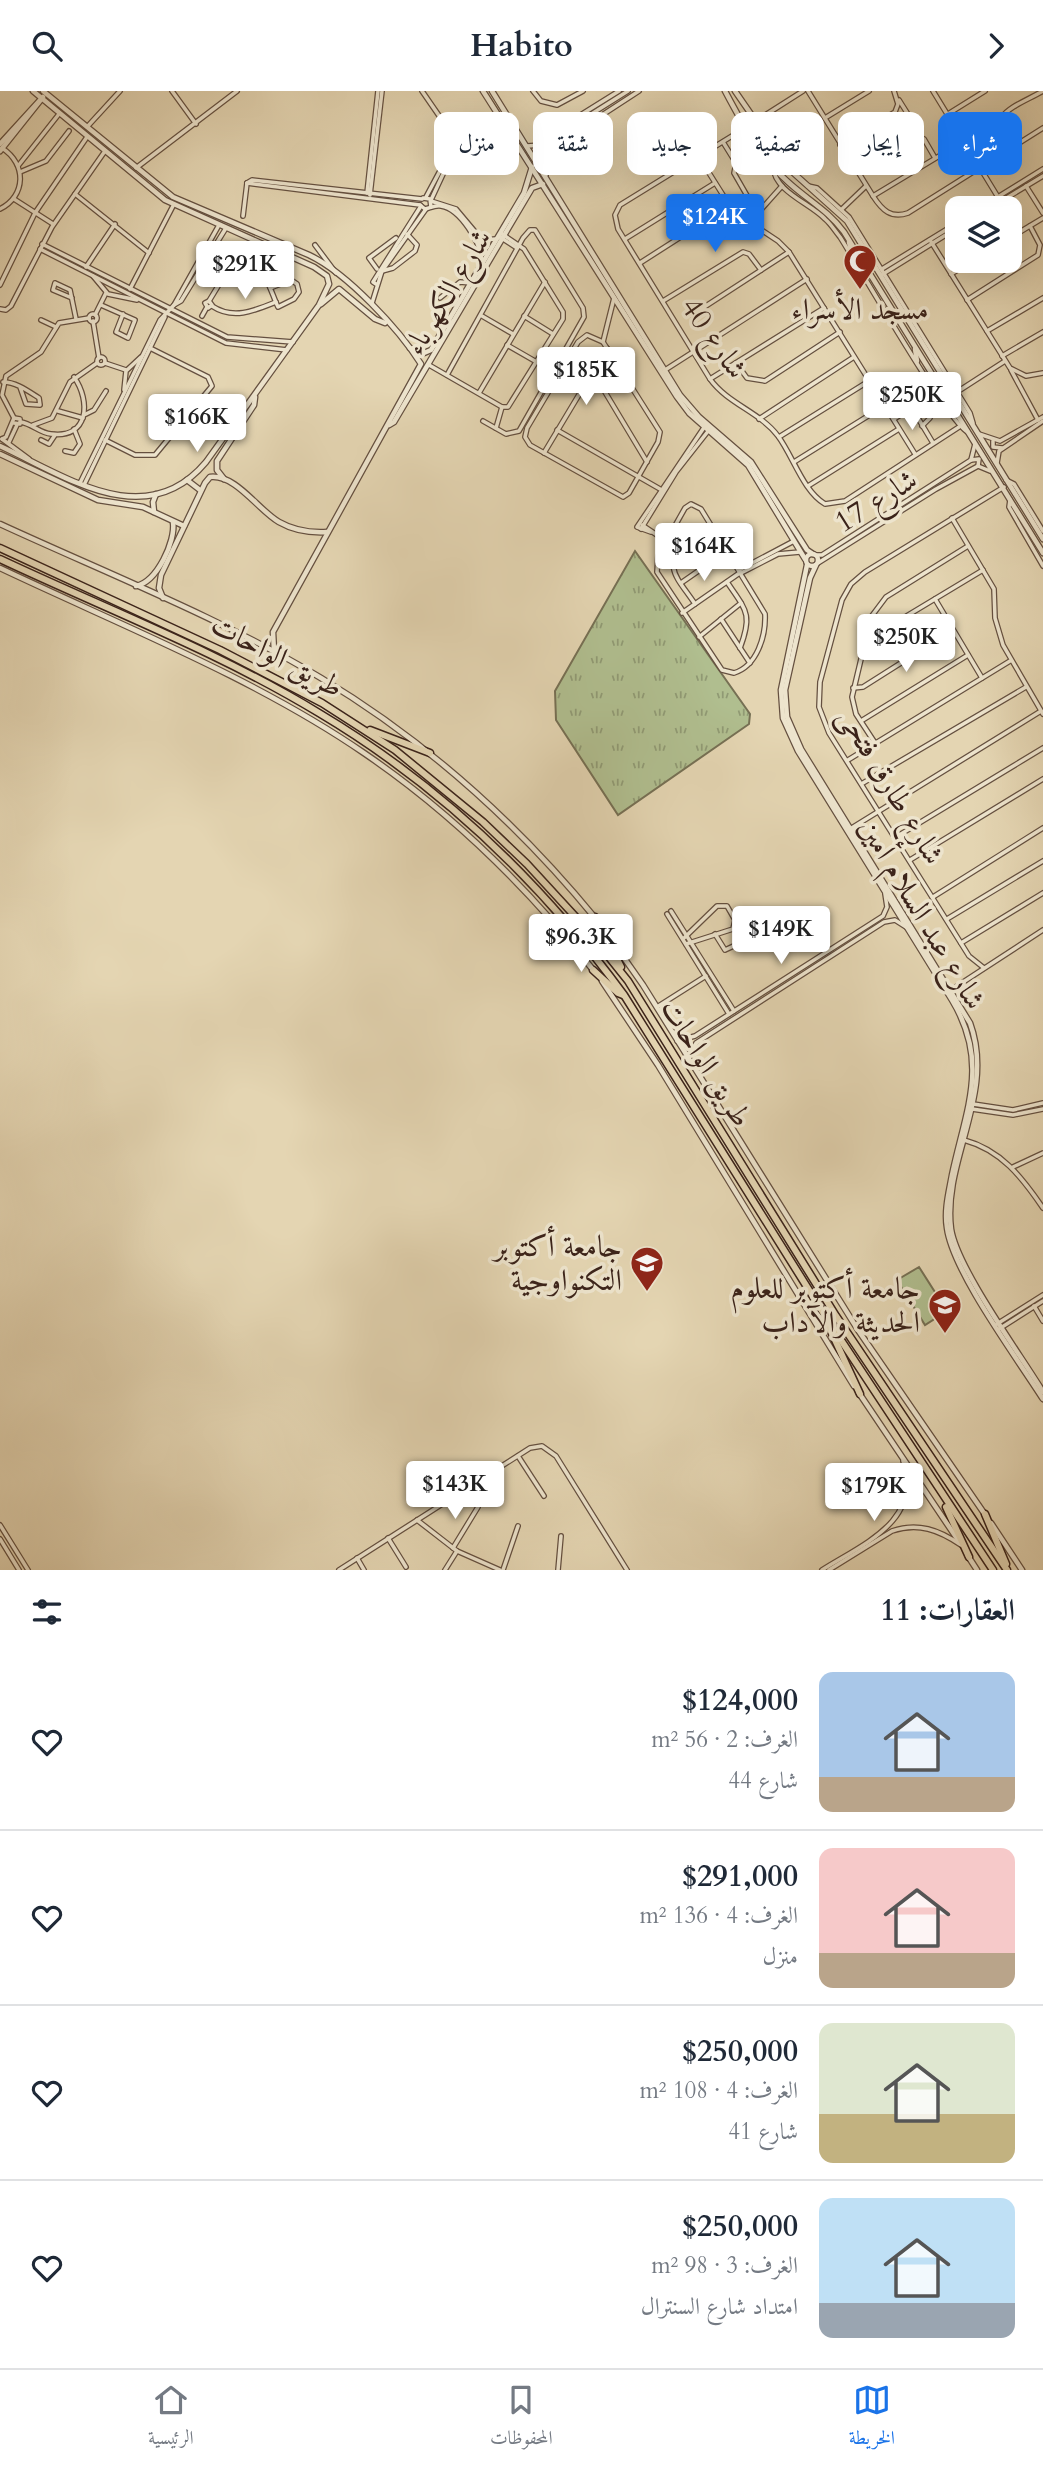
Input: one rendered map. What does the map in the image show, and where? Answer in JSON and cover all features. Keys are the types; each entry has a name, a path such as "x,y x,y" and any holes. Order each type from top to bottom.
{"highway":[{"name":"طريق الواحات","path":"0,548 277,678 360,727 445,790 505,843 567,906 628,982 893,1404 1007,1570"},
{"name":"طريق الواحات","path":"0,559 285,693 393,761 514,865 569,925 624,995 829,1322 993,1570"},
{"path":"360,727 430,753"},
{"path":"595,917 628,982"},
{"path":"593,970 618,993 624,995"},
{"path":"709,1129 718,1125"},
{"path":"718,1143 725,1137"},
{"path":"829,1322 860,1394"},
{"path":"942,1495 969,1557"},
{"path":"985,1514 1007,1570"}],"street":[{"path":"33,91 44,94 78,120 161,189 188,204 316,258 372,305 408,347"},
{"path":"87,127 120,91"},
{"path":"172,91 196,124"},
{"path":"136,168 237,91"},
{"path":"368,195 380,91"},
{"path":"380,270 428,202 460,148 422,91"},
{"name":"شارع عبد السلام أمين","path":"483,91 495,112"},
{"name":"شارع عبد السلام أمين","path":"492,91 546,176 562,209"},
{"path":"533,91 541,101 557,105 583,91"},
{"path":"585,112 619,91"},
{"path":"595,112 628,91"},
{"path":"607,112 639,91"},
{"path":"725,91 736,112"},
{"path":"735,91 748,112"},
{"path":"771,112 806,91 838,141"},
{"path":"825,118 869,91"},
{"path":"933,91 946,112"},
{"path":"950,112 985,91"},
{"path":"1007,112 1042,91"},
{"path":"895,93 907,112"},
{"path":"894,112 898,104 895,93"},
{"path":"44,94 71,128 87,137 174,204 278,250 327,276 329,284 319,305 255,397 254,404 217,461 217,470 284,524 304,531 328,532"},
{"path":"0,209 14,199 20,185 19,166 1,148 44,94"},
{"path":"498,112 503,109"},
{"path":"19,166 59,114"},
{"path":"20,171 46,161 78,120"},
{"path":"1022,141 1043,128"},
{"name":"شارع 40","path":"717,145 731,136"},
{"path":"0,285 35,213 87,137"},
{"path":"924,140 935,158"},
{"path":"723,141 736,163 734,173 757,213"},
{"path":"527,146 533,146"},
{"name":"شارع عبد السلام أمين","path":"519,147 574,228 682,405 743,458 766,487"},
{"path":"0,309 8,309 13,303 54,224 59,221 105,151"},
{"path":"873,197 938,156"},
{"name":"شارع الكهرباء","path":"526,194 532,166"},
{"path":"1003,196 1043,169"},
{"name":"شارع 40","path":"668,175 620,205 615,220 710,379 724,395 759,419 779,437 818,500 839,504 959,427"},
{"path":"710,175 729,206 789,252 915,454"},
{"path":"774,175 782,186 825,219 879,297 936,393 959,427 969,432"},
{"path":"781,175 822,208 839,226 1003,487 1023,513"},
{"path":"795,175 847,221 894,289 1006,480 1043,553"},
{"path":"859,175 884,211 901,215 967,175"},
{"path":"985,175 997,196"},
{"path":"1005,196 1043,176"},
{"path":"243,216 247,184 250,180 428,202 451,211 480,242 484,265"},
{"path":"624,239 715,183"},
{"name":"شارع الكهرباء","path":"389,425 394,422 429,365 526,194 534,186 544,185"},
{"path":"749,223 782,186"},
{"path":"805,186 817,188 842,209 894,298 955,393"},
{"path":"842,209 866,186"},
{"path":"1022,231 1043,216 1026,186"},
{"path":"75,194 149,253"},
{"path":"368,195 420,205 428,202"},
{"path":"14,199 54,224"},
{"path":"130,290 174,204"},
{"path":"185,210 188,204"},
{"path":"372,305 374,283 380,270 420,205"},
{"path":"639,264 729,206"},
{"path":"812,208 822,208"},
{"path":"212,223 216,216"},
{"path":"839,226 847,221"},
{"path":"86,267 115,224"},
{"path":"192,277 219,225"},
{"path":"967,300 1038,255 1040,246 1030,226"},
{"path":"82,484 141,358 166,314 226,228"},
{"name":"شارع عبد السلام أمين","path":"574,228 614,298 634,325"},
{"path":"447,375 517,246 528,231 536,231 583,310 581,325 519,431 509,435 483,421"},
{"path":"931,242 945,231"},
{"path":"253,240 257,233"},
{"path":"380,270 393,268 415,251 416,245 406,233"},
{"path":"852,255 849,233 855,233"},
{"path":"882,272 945,234"},
{"path":"429,365 502,407 512,405 563,315 545,282 517,246 501,236 480,242"},
{"path":"380,270 369,258 398,238"},
{"path":"931,242 1041,419"},
{"path":"42,244 139,300 233,345 287,350"},
{"path":"315,245 336,273"},
{"path":"40,249 93,276 173,307 235,340 293,342"},
{"path":"278,250 278,263"},
{"path":"663,301 743,252 749,254 761,270"},
{"path":"692,315 789,252"},
{"path":"267,278 273,268 288,255"},
{"path":"202,316 233,263 245,261 261,271 267,278 270,288 279,307 295,299 299,292 298,284 287,279 270,288"},
{"name":"شارع الكهرباء","path":"408,347 424,353 431,350 484,265"},
{"path":"261,271 273,268"},
{"path":"93,276 109,294 130,301 139,300"},
{"path":"665,370 807,279"},
{"path":"440,298 460,282 471,283"},
{"path":"479,393 545,282"},
{"path":"72,298 53,290 55,283 69,288 72,298 76,320"},
{"path":"319,305 339,289 375,319 386,323"},
{"path":"894,289 894,298"},
{"path":"109,294 91,320 98,360 101,366 105,363 126,372"},
{"path":"879,297 887,300"},
{"path":"986,331 1043,297"},
{"path":"603,342 614,298"},
{"path":"102,302 123,314 135,321 128,338 116,333 123,314"},
{"path":"209,305 225,313 240,314 276,302"},
{"path":"710,379 824,307"},
{"path":"98,451 166,314"},
{"path":"481,315 513,334"},
{"path":"524,316 554,334"},
{"path":"41,320 55,327"},
{"path":"91,320 62,321 55,327 45,348 9,372 3,382 6,408 16,422 33,425 45,433 55,435 74,429 94,410 106,391"},
{"path":"736,363 747,378 765,381 840,332"},
{"path":"948,399 1043,332"},
{"path":"587,335 603,342 660,432 658,442 626,496 619,496 527,442 527,428 578,342 587,335"},
{"name":"شارع عبد السلام أمين","path":"642,338 685,403 746,455 803,552 806,562 785,690 787,717 801,749 970,1035 975,1065 951,1205 953,1236 965,1265 1043,1399"},
{"path":"507,344 554,372"},
{"path":"915,344 917,361"},
{"name":"شارع الكهرباء","path":"274,652 273,632 420,369 420,362 408,347"},
{"path":"104,440 135,455 155,455 212,386 208,377 150,348"},
{"path":"544,453 607,348"},
{"path":"926,349 932,353"},
{"path":"759,419 855,357"},
{"path":"124,392 126,372 141,358"},
{"path":"33,425 47,421 58,411 74,377 98,360"},
{"path":"1010,368 1026,376 1043,373"},
{"path":"593,372 647,462"},
{"path":"74,377 85,395 84,417"},
{"path":"779,437 870,380"},
{"path":"794,462 930,381"},
{"path":"3,382 20,387 40,399 40,405 26,404 20,387"},
{"path":"942,389 947,383"},
{"path":"894,419 936,393"},
{"path":"0,446 104,494 127,498 157,494 187,480 202,467 249,400 255,397"},
{"path":"920,403 930,418 922,426"},
{"path":"496,428 502,407"},
{"path":"0,411 6,408"},
{"path":"912,408 933,443"},
{"path":"58,411 84,417"},
{"path":"976,432 993,441 1011,437 1041,419"},
{"path":"997,465 998,454 1003,448 1041,419"},
{"path":"45,433 47,421"},
{"path":"1,439 6,437 16,422"},
{"path":"10,444 16,422"},
{"path":"642,526 660,489 707,428"},
{"path":"642,526 707,428"},
{"path":"65,451 73,454 80,444 74,429"},
{"path":"808,485 899,429"},
{"path":"557,430 660,489"},
{"path":"41,440 49,444 55,435"},
{"path":"1,439 31,460"},
{"path":"993,441 993,447 1003,448"},
{"path":"975,442 971,460 979,459 978,466 995,474"},
{"path":"0,454 98,500 154,512 184,526"},
{"name":"شارع 17","path":"814,554 822,555 971,460"},
{"name":"شارع 17","path":"817,564 936,489 978,466"},
{"path":"164,600 160,578 201,491 210,477 225,479"},
{"path":"187,480 201,491"},
{"path":"1006,480 1014,484 1043,530"},
{"name":"شارع طارق فتحى","path":"984,968 973,961 961,943 880,810 829,733 818,698 842,600 858,577 1003,487"},
{"path":"154,512 153,502 157,494"},
{"name":"شارع عبد السلام أمين","path":"770,494 814,554 817,564 811,574 795,632"},
{"path":"127,498 127,505"},
{"path":"1011,498 1009,507 1043,566"},
{"path":"688,506 698,506 765,614 761,641 750,663 734,673 722,670 657,572 658,556 666,541 688,506"},
{"path":"848,830 1042,713 1010,661 995,618 994,589 952,518"},
{"path":"134,586 146,582 154,573 173,535 173,521"},
{"path":"676,523 705,566"},
{"path":"1029,523 1043,539"},
{"path":"0,524 274,652 362,703 430,753 531,845 595,917 657,1007 858,1330 1022,1570"},
{"path":"642,526 666,541"},
{"path":"687,539 676,550 672,562 681,583 695,604"},
{"path":"682,613 740,572 795,540"},
{"path":"875,743 853,706 853,688 875,609 886,597 968,545"},
{"path":"681,583 727,551"},
{"path":"772,555 803,552"},
{"path":"806,562 814,554"},
{"path":"806,562 817,564"},
{"path":"0,568 261,692 362,751 433,804 505,869 553,919 593,970 658,1065 836,1361 976,1570"},
{"path":"869,624 890,626 983,570"},
{"path":"727,582 749,619 740,647"},
{"path":"934,599 982,678"},
{"path":"699,637 741,603"},
{"path":"721,619 750,663"},
{"path":"853,688 863,687 953,630"},
{"path":"861,721 968,655"},
{"path":"848,760 1010,661"},
{"path":"863,783 1026,687"},
{"path":"896,837 1043,748"},
{"path":"910,860 1043,779"},
{"path":"933,897 1043,828"},
{"name":"شارع عبد السلام أمين","path":"848,830 970,1023 976,1041 978,1071 946,1205 946,1224 957,1259 1043,1392"},
{"path":"947,919 1043,861"},
{"path":"885,892 885,913 889,920"},
{"path":"961,943 1043,893"},
{"path":"685,938 717,906 725,905 735,920 735,926 689,943"},
{"path":"669,912 735,1013"},
{"path":"688,1059 694,1044 735,1013 885,913"},
{"path":"735,1013 889,920 895,920 907,927"},
{"path":"695,930 700,938"},
{"path":"951,990 1043,930"},
{"path":"715,934 725,950 740,943"},
{"path":"689,943 730,1017"},
{"path":"657,1007 706,976"},
{"path":"677,1041 690,1038 730,1017"},
{"path":"969,1106 1013,1109 1043,1103"},
{"path":"969,1106 1013,1115 1043,1109"},
{"path":"964,1140 989,1148 1002,1163 1013,1167 1043,1208"},
{"path":"1013,1167 1043,1153"},
{"path":"1000,1325 1042,1298"},
{"path":"1000,1325 1034,1306 1042,1298"},
{"path":"1034,1306 1043,1321"},
{"path":"339,1570 536,1446 552,1451 627,1570"},
{"path":"518,1456 544,1496"},
{"path":"822,1570 890,1528 897,1519 907,1487 902,1459"},
{"path":"445,1570 478,1507"},
{"path":"417,1520 455,1550 501,1570 518,1526"},
{"path":"0,1525 28,1570"},
{"path":"829,1570 892,1531 902,1528 933,1529 962,1546"},
{"path":"5,1532 0,1538 19,1570"},
{"path":"558,1570 561,1536"},
{"path":"388,1538 406,1567"},
{"path":"5,1546 11,1543"},
{"path":"357,1558 364,1570"}],"green space":[{"path":"635,551 750,714 749,724 618,815 556,720 555,691"},
{"path":"919,1267 947,1311 925,1325 897,1280"}],"place":[{"name":"مسجد الأسراء","path":"860,291"},
{"name":"جامعة أكتوبر التكنواوجية","path":"647,1293"},
{"name":"جامعة أكتوبر للعلوم الحديثة والآداب","path":"945,1335"}]}
